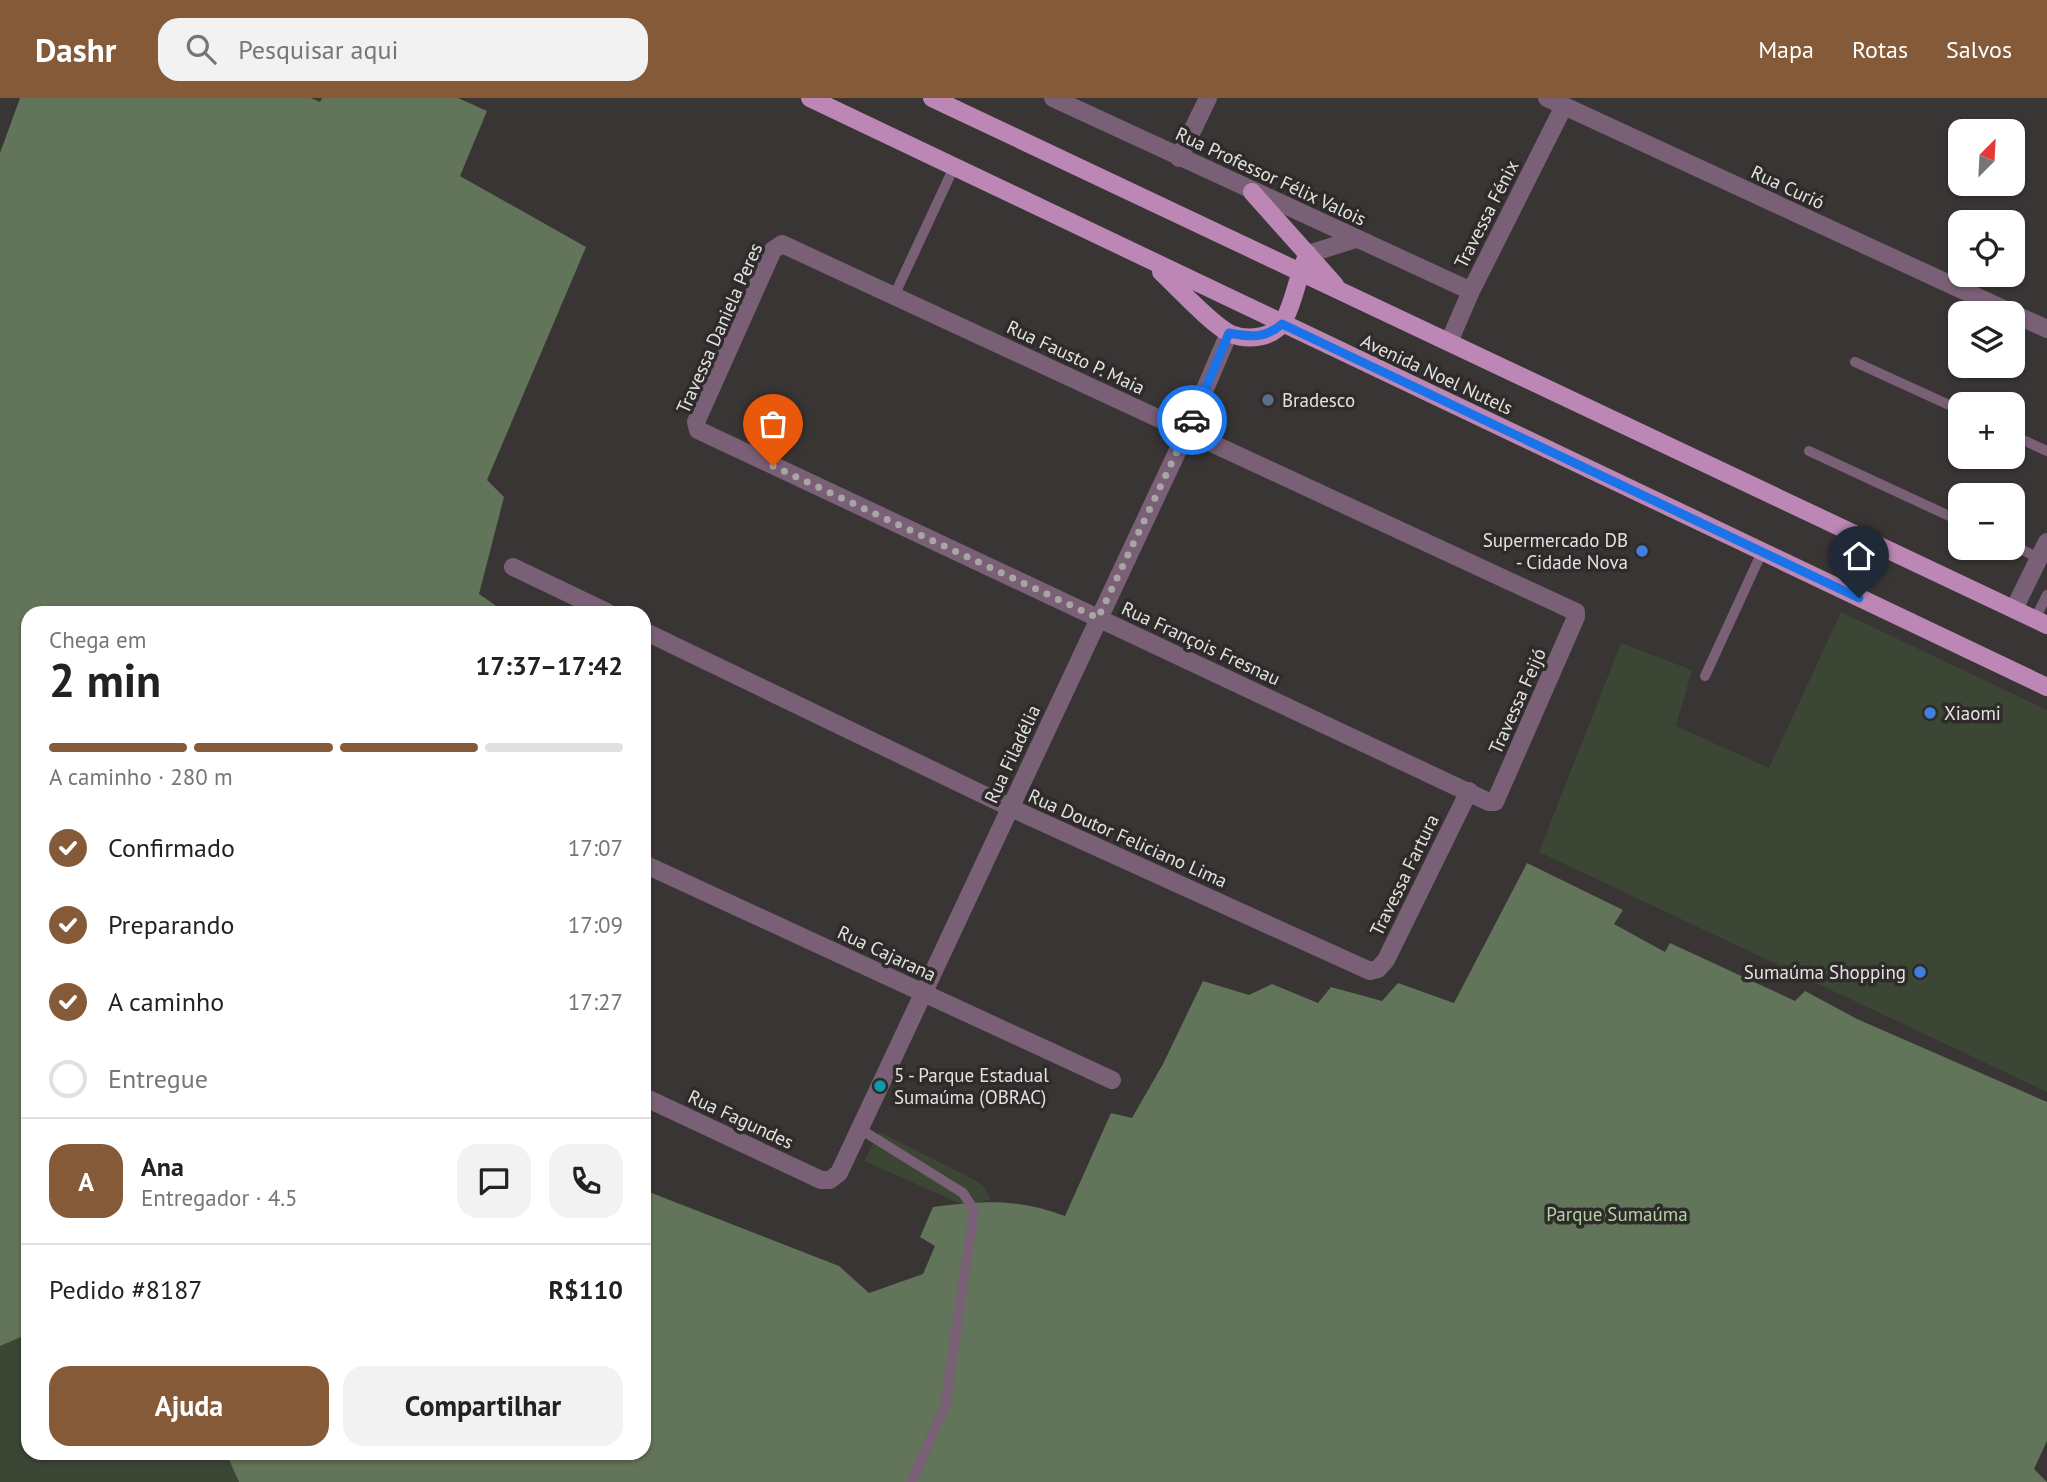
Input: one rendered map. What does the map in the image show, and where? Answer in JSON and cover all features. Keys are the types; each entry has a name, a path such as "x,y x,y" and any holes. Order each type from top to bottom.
{"main road":[{"name":"Avenida Noel Nutels","path":"810,98 2047,687"},
{"name":"Avenida Noel Nutels","path":"932,98 2041,622"},
{"path":"1252,192 1339,290"},
{"path":"1145,258 1229,333 1261,336 1273,333 1282,324 1295,299 1299,271 1308,254"}],"street":[{"name":"Rua Professor Félix Valois","path":"1053,98 1471,291"},
{"path":"1179,158 1208,98"},
{"name":"Rua Curió","path":"1547,98 1986,301"},
{"name":"Travessa Fénix","path":"1449,342 1471,291 1564,106"},
{"path":"1308,254 1356,239"},
{"name":"Rua Fausto P. Maia","path":"782,244 1576,612 1576,617"},
{"name":"Travessa Daniela Peres","path":"698,430 696,422 773,250 782,244"},
{"name":"Rua Curió","path":"2025,319 2047,329"},
{"name":"Rua Filadélia","path":"821,1180 830,1180 839,1173 1187,431 1229,333"},
{"name":"Rua François Fresnau","path":"698,430 1489,802 1495,802"},
{"path":"2014,609 2043,550"},
{"path":"513,567 594,606"},
{"name":"Travessa Feijó","path":"1495,802 1576,617"},
{"name":"Rua Doutor Feliciano Lima","path":"651,634 1011,808 1370,971"},
{"name":"Travessa Fartura","path":"1370,971 1378,969 1386,960 1469,791"},
{"name":"Rua Cajarana","path":"651,867 1112,1080"},
{"name":"Rua Fagundes","path":"651,1100 821,1180"}],"lane":[{"path":"894,296 954,167"},
{"path":"1855,362 1948,405"},
{"path":"2025,441 2047,451"},
{"path":"1810,451 1948,515"},
{"path":"2025,547 2043,550"},
{"path":"1705,676 1762,552"},
{"path":"2041,622 2047,595"},
{"path":"860,1129 963,1193 974,1210 945,1406 911,1482"}],"green space":[{"path":"20,98 311,98 320,102 322,98 458,98 487,111 460,176 586,247 487,480 504,497 479,594 496,606 21,606 21,1337 0,1346 0,153"},
{"name":"Sumaúma Shopping","path":"1841,612 2047,710 2047,1092 1539,852 1621,643 1692,670 1676,726 1769,768"},
{"name":"Parque Sumaúma","path":"1527,863 1623,910 1614,924 1665,952 1670,943 1795,1001 1805,991 1857,1019 2047,1102 2047,1441 2034,1469 2047,1482 239,1482 229,1460 651,1460 651,1193 839,1266 869,1293 923,1274 935,1246 920,1237 933,1207 968,1203 1015,1204 1065,1216 1111,1113 1132,1118 1163,1064 1203,981 1249,995 1272,984 1318,1003 1331,987 1382,1001 1398,983 1454,1003"},
{"path":"879,1132 975,1180 983,1186 991,1200 961,1204 864,1161"},
{"path":"21,1337 21,1460 229,1460 239,1482 0,1482 0,1346"}],"way so far":[{"path":"773,466 1098,618 1192,420"}],"place":[{"name":"Bradesco","path":"1268,400"},
{"name":"Supermercado DB - Cidade Nova","path":"1642,551"},
{"name":"Xiaomi","path":"1930,713"},
{"name":"Sumaúma Shopping","path":"1920,972"},
{"name":"5 - Parque Estadual Sumaúma (OBRAC)","path":"880,1086"}],"route":[{"path":"1192,420 1229,333 1245,337 1261,336 1273,333 1282,324 1859,598"}]}
